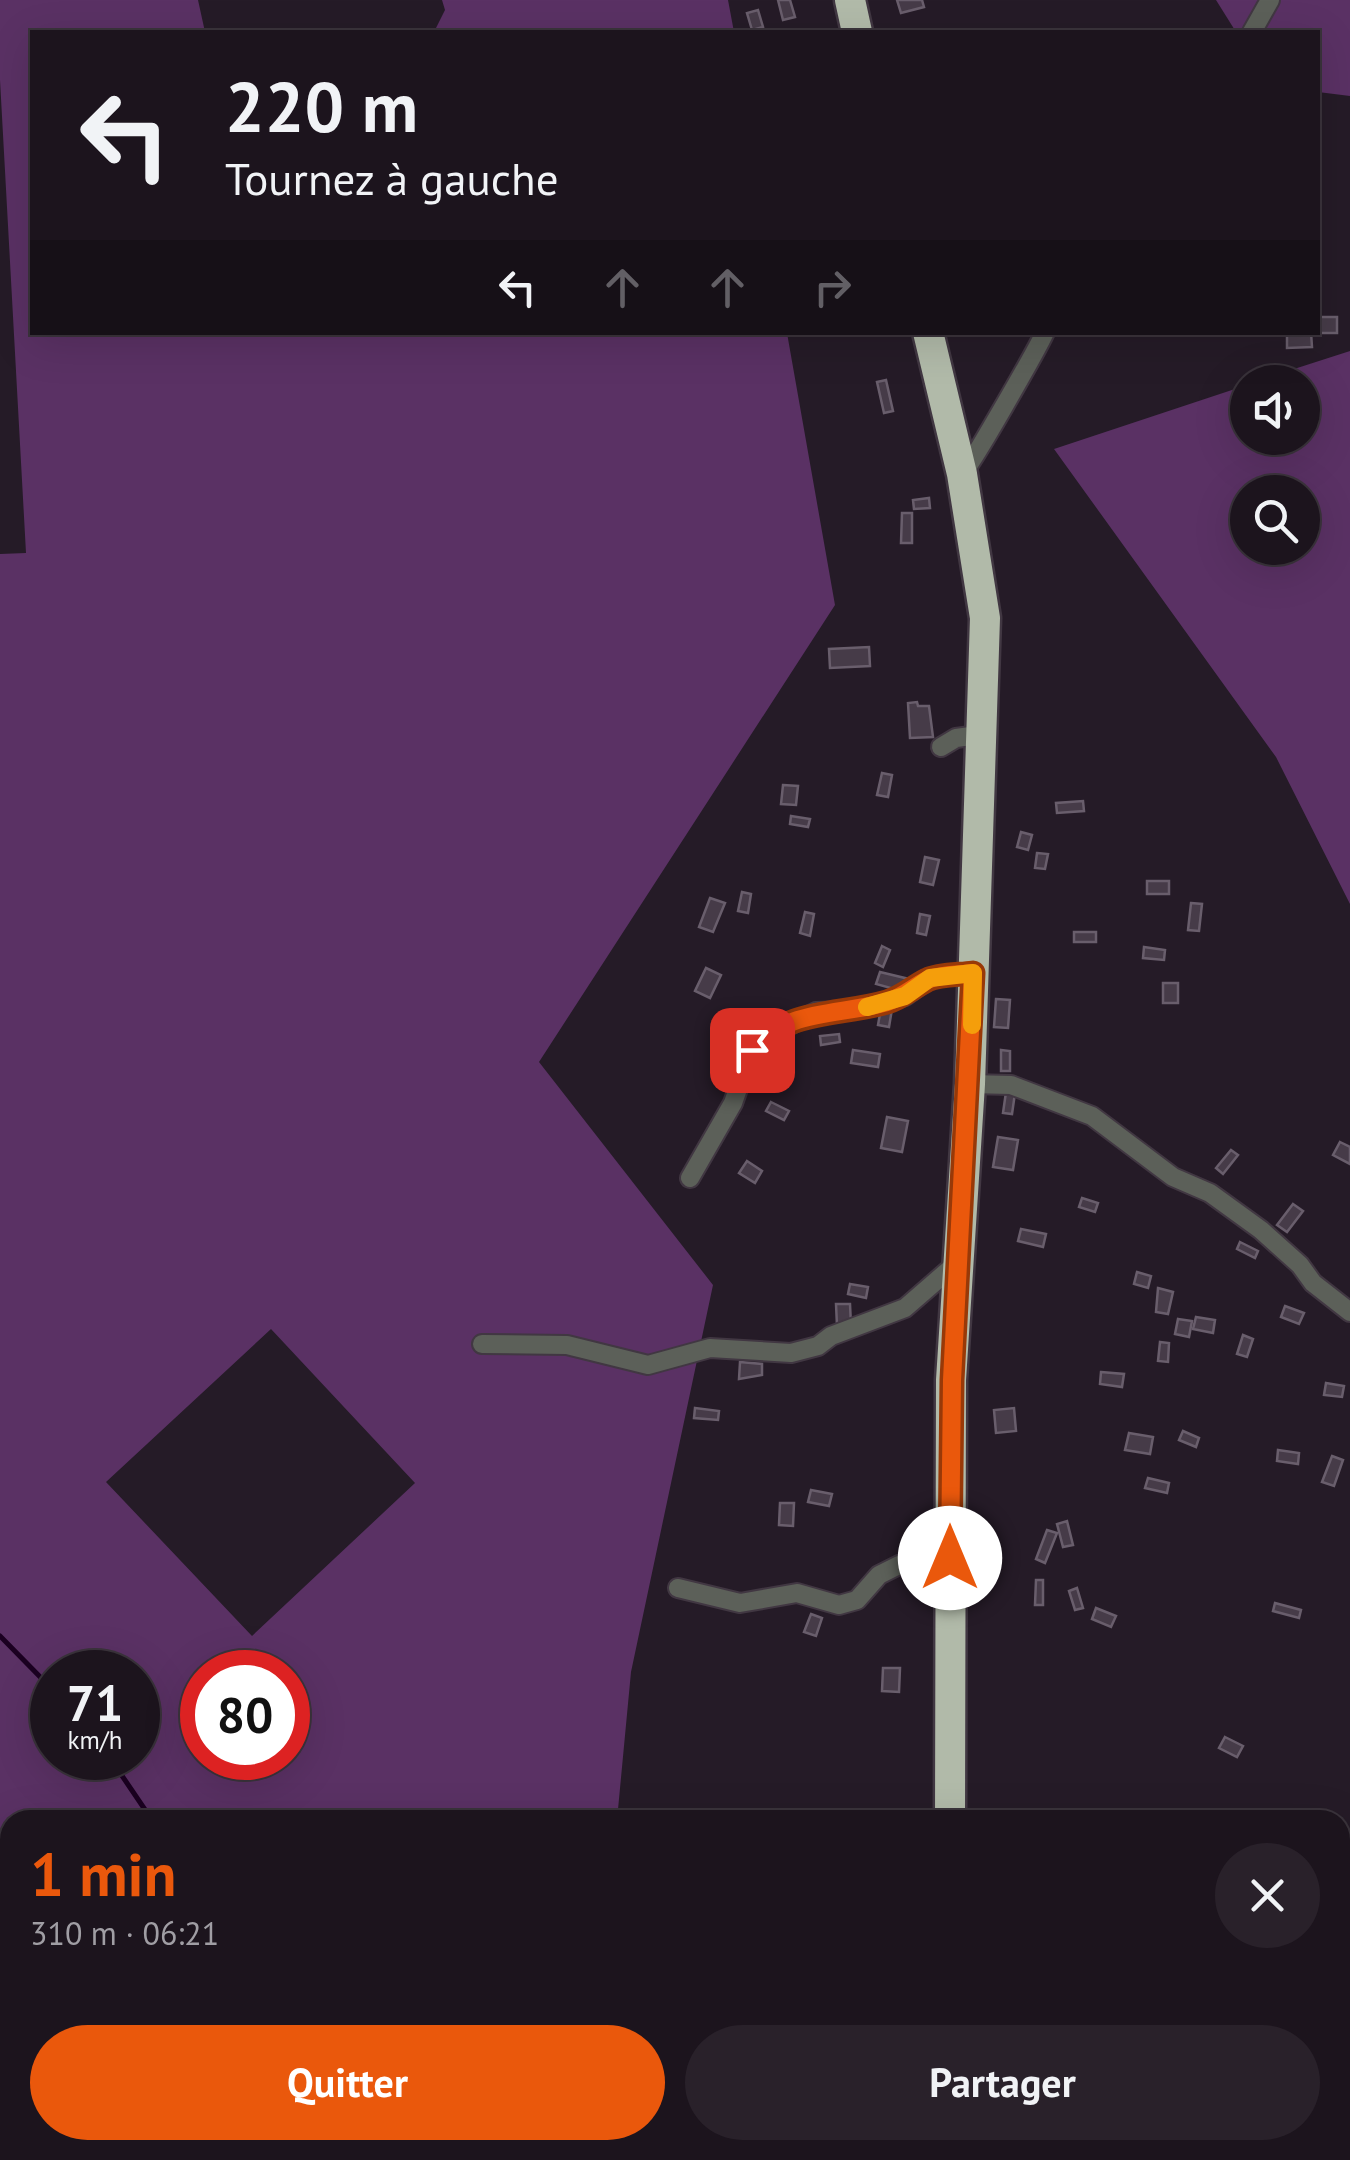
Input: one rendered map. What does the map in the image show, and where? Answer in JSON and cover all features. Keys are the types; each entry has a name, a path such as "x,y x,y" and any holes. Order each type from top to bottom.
{"highway":[{"path":"850,0 857,30"},
{"path":"929,335 962,474 985,618 978,736 970,1084 952,1380 950,1810"}],"street":[{"path":"1253,30 1270,0"},
{"path":"962,474 970,469 977,447 1027,370 1044,335"},
{"path":"941,747 956,738 978,736"},
{"path":"690,1178 733,1103 752,1050 760,1040 816,1012 847,1012 884,1003 905,996 930,978 973,973"},
{"path":"970,1084 1010,1085 1069,1104 1092,1116 1173,1177 1210,1194 1261,1230 1300,1264 1313,1283 1350,1312"},
{"path":"482,1344 567,1345 648,1365 710,1348 792,1353 905,1308 958,1262"},
{"path":"678,1588 740,1603 797,1593 839,1605 857,1600 879,1576 899,1566 921,1558 950,1558"}],"shaded area":[{"path":"0,0 198,0 205,30 30,30 30,335 787,335 835,605 539,1062 713,1285 631,1672 618,1810 0,1810 0,554 26,553 0,80","holes":["271,1329 415,1483 252,1636 106,1482"]},
{"path":"442,0 728,0 734,30 435,30 445,10"},
{"path":"1216,0 1350,0 1350,96 1320,92 1320,30 1235,30"},
{"path":"1350,351 1350,904 1276,757 1054,449 1230,391 1230,455 1320,455 1320,365 1307,365"}],"building":[{"path":"778,0 790,0 795,17 783,20"},
{"path":"897,0 922,0 924,7 901,13"},
{"path":"758,10 763,27 752,30 747,13"},
{"path":"1320,317 1337,317 1337,333 1320,333"},
{"path":"1287,335 1311,335 1312,347 1287,348"},
{"path":"886,380 893,411 884,413 877,382"},
{"path":"929,498 930,508 914,509 913,500"},
{"path":"902,513 912,513 912,543 901,543"},
{"path":"869,647 870,666 830,668 829,649"},
{"path":"917,702 918,706 929,706 933,737 910,738 908,703"},
{"path":"882,773 892,775 888,797 877,795"},
{"path":"783,785 798,786 796,805 781,804"},
{"path":"1083,801 1084,811 1057,813 1056,803"},
{"path":"791,816 810,819 808,827 790,824"},
{"path":"1021,832 1032,835 1028,850 1017,847"},
{"path":"1037,853 1048,854 1045,869 1035,868"},
{"path":"925,857 939,860 933,885 920,882"},
{"path":"1147,881 1169,881 1169,894 1147,894"},
{"path":"742,892 751,894 748,913 738,911"},
{"path":"710,898 725,903 713,932 699,927"},
{"path":"1191,903 1202,904 1199,931 1188,930"},
{"path":"805,912 814,914 810,936 800,933"},
{"path":"920,914 930,916 926,935 917,933"},
{"path":"1074,932 1096,932 1096,942 1074,942"},
{"path":"882,946 890,950 883,967 875,963"},
{"path":"1144,947 1165,950 1164,960 1143,958"},
{"path":"706,968 721,975 710,998 695,991"},
{"path":"880,972 909,979 905,992 876,984"},
{"path":"1163,983 1178,983 1178,1003 1163,1003"},
{"path":"996,999 1010,1000 1008,1028 994,1027"},
{"path":"881,1008 892,1009 889,1027 878,1025"},
{"path":"839,1034 840,1042 821,1045 820,1036"},
{"path":"853,1050 880,1054 878,1067 851,1063"},
{"path":"1001,1050 1010,1051 1010,1071 1001,1071"},
{"path":"1006,1092 1015,1093 1012,1114 1003,1113"},
{"path":"771,1102 789,1111 784,1120 766,1111"},
{"path":"887,1117 908,1121 902,1152 881,1148"},
{"path":"998,1137 1018,1140 1013,1170 993,1167"},
{"path":"1340,1142 1350,1147 1350,1164 1333,1155"},
{"path":"1231,1150 1238,1155 1223,1174 1216,1168"},
{"path":"747,1161 762,1171 755,1183 739,1173"},
{"path":"1082,1198 1098,1203 1095,1212 1079,1207"},
{"path":"1293,1204 1303,1211 1287,1232 1277,1225"},
{"path":"1021,1229 1046,1234 1043,1247 1018,1241"},
{"path":"1240,1242 1258,1251 1255,1258 1237,1249"},
{"path":"1137,1272 1151,1276 1148,1288 1134,1284"},
{"path":"850,1284 868,1287 866,1298 848,1294"},
{"path":"1158,1288 1173,1292 1168,1314 1156,1312"},
{"path":"836,1304 850,1304 851,1325 837,1326"},
{"path":"1285,1306 1304,1313 1299,1324 1281,1317"},
{"path":"1196,1317 1215,1320 1213,1333 1193,1329"},
{"path":"1178,1319 1192,1321 1189,1337 1175,1334"},
{"path":"1243,1335 1253,1339 1247,1357 1237,1354"},
{"path":"1160,1342 1169,1343 1168,1362 1158,1361"},
{"path":"740,1362 762,1364 762,1375 739,1379"},
{"path":"1101,1372 1124,1374 1122,1387 1100,1384"},
{"path":"1326,1383 1344,1386 1342,1397 1324,1395"},
{"path":"695,1408 719,1411 718,1420 694,1418"},
{"path":"1014,1408 1016,1431 996,1433 994,1410"},
{"path":"1183,1431 1199,1438 1196,1447 1179,1440"},
{"path":"1129,1433 1153,1437 1150,1454 1125,1450"},
{"path":"1278,1450 1299,1453 1298,1464 1277,1461"},
{"path":"1332,1456 1343,1460 1334,1486 1322,1482"},
{"path":"1148,1478 1169,1483 1167,1493 1145,1488"},
{"path":"811,1490 832,1494 829,1506 808,1502"},
{"path":"780,1503 794,1503 793,1526 779,1525"},
{"path":"1067,1521 1073,1545 1063,1547 1057,1524"},
{"path":"1047,1530 1057,1533 1045,1563 1036,1559"},
{"path":"1036,1580 1043,1580 1043,1605 1035,1605"},
{"path":"1077,1588 1083,1608 1075,1610 1069,1591"},
{"path":"1275,1603 1301,1610 1299,1618 1273,1611"},
{"path":"1096,1608 1116,1616 1111,1627 1092,1619"},
{"path":"811,1614 822,1618 816,1636 804,1632"},
{"path":"883,1668 900,1668 899,1692 882,1691"},
{"path":"1225,1737 1243,1746 1237,1757 1219,1748"}],"waterway":[{"path":"0,1636 30,1667"},
{"path":"125,1780 145,1810"}],"slow traffic":[{"path":"867,1007 905,996 930,978 973,973 972,1025"}],"route":[{"path":"752,1050 760,1040 816,1012 847,1012 884,1003 905,996 930,978 973,973 952,1380 950,1558"}]}
